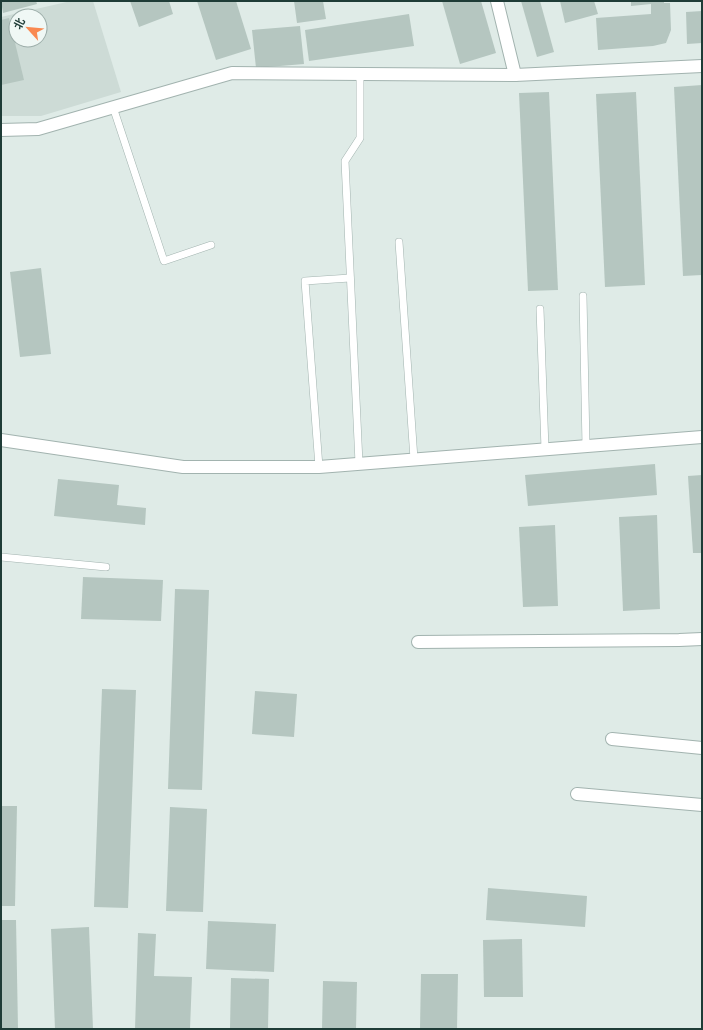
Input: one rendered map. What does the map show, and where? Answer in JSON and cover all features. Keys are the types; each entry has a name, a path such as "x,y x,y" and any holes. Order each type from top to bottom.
{"street":[{"path":"497,1 515,75"},
{"path":"1,130 38,129 232,73 515,75 702,66"},
{"path":"1,440 183,467 319,467 702,437"},
{"path":"418,642 702,639"},
{"path":"612,739 702,748"},
{"path":"577,794 702,805"}],"lane":[{"path":"359,463 345,161 360,138 360,74"},
{"path":"113,107 164,261 211,245"},
{"path":"399,242 414,459"},
{"path":"319,467 305,280 350,278"},
{"path":"583,296 586,446"},
{"path":"540,309 545,449"},
{"path":"1,557 106,567"}],"shaded area":[{"path":"71,1 93,1 121,92 41,116 1,116 1,17 8,15 8,48 48,48 48,8 40,8"}],"building":[{"path":"1,1 36,1 37,4 22,8 8,8 8,12 3,13"},
{"path":"130,1 169,1 173,14 139,27"},
{"path":"197,1 236,1 251,49 216,60"},
{"path":"294,1 323,1 326,19 297,23"},
{"path":"442,1 481,1 496,53 460,64"},
{"path":"521,1 540,1 554,52 537,57"},
{"path":"560,1 594,1 598,14 565,23"},
{"path":"631,1 664,1 664,3 670,3 671,30 666,43 653,46 598,50 596,18 651,14 651,4 631,6"},
{"path":"702,11 702,43 687,44 686,12"},
{"path":"409,14 414,46 309,61 305,30"},
{"path":"8,18 8,48 16,48 24,80 1,85 1,20"},
{"path":"300,26 304,64 256,68 252,30"},
{"path":"702,85 702,275 683,276 674,87"},
{"path":"549,92 558,290 528,291 519,93"},
{"path":"636,92 645,285 605,287 596,94"},
{"path":"41,268 51,354 20,357 10,272"},
{"path":"655,464 657,495 528,506 525,475"},
{"path":"702,475 702,553 693,553 688,476"},
{"path":"58,479 119,485 117,505 146,508 145,525 54,516"},
{"path":"657,515 660,609 623,611 619,517"},
{"path":"555,525 558,606 523,607 519,527"},
{"path":"83,577 163,580 161,621 81,619"},
{"path":"175,589 209,590 202,790 168,789"},
{"path":"102,689 136,690 128,908 94,907"},
{"path":"255,691 297,694 294,737 252,734"},
{"path":"1,806 17,806 15,906 1,906"},
{"path":"170,807 207,809 203,912 166,911"},
{"path":"488,888 587,896 585,927 486,920"},
{"path":"1,920 16,920 18,1029 1,1029"},
{"path":"208,921 276,924 274,972 206,969"},
{"path":"89,927 93,1029 55,1029 51,929"},
{"path":"138,933 156,934 154,976 192,977 190,1029 135,1029"},
{"path":"522,939 523,997 484,997 483,940"},
{"path":"421,974 458,974 457,1029 420,1029"},
{"path":"231,978 269,979 268,1029 230,1029"},
{"path":"323,981 357,982 356,1029 322,1029"}]}
